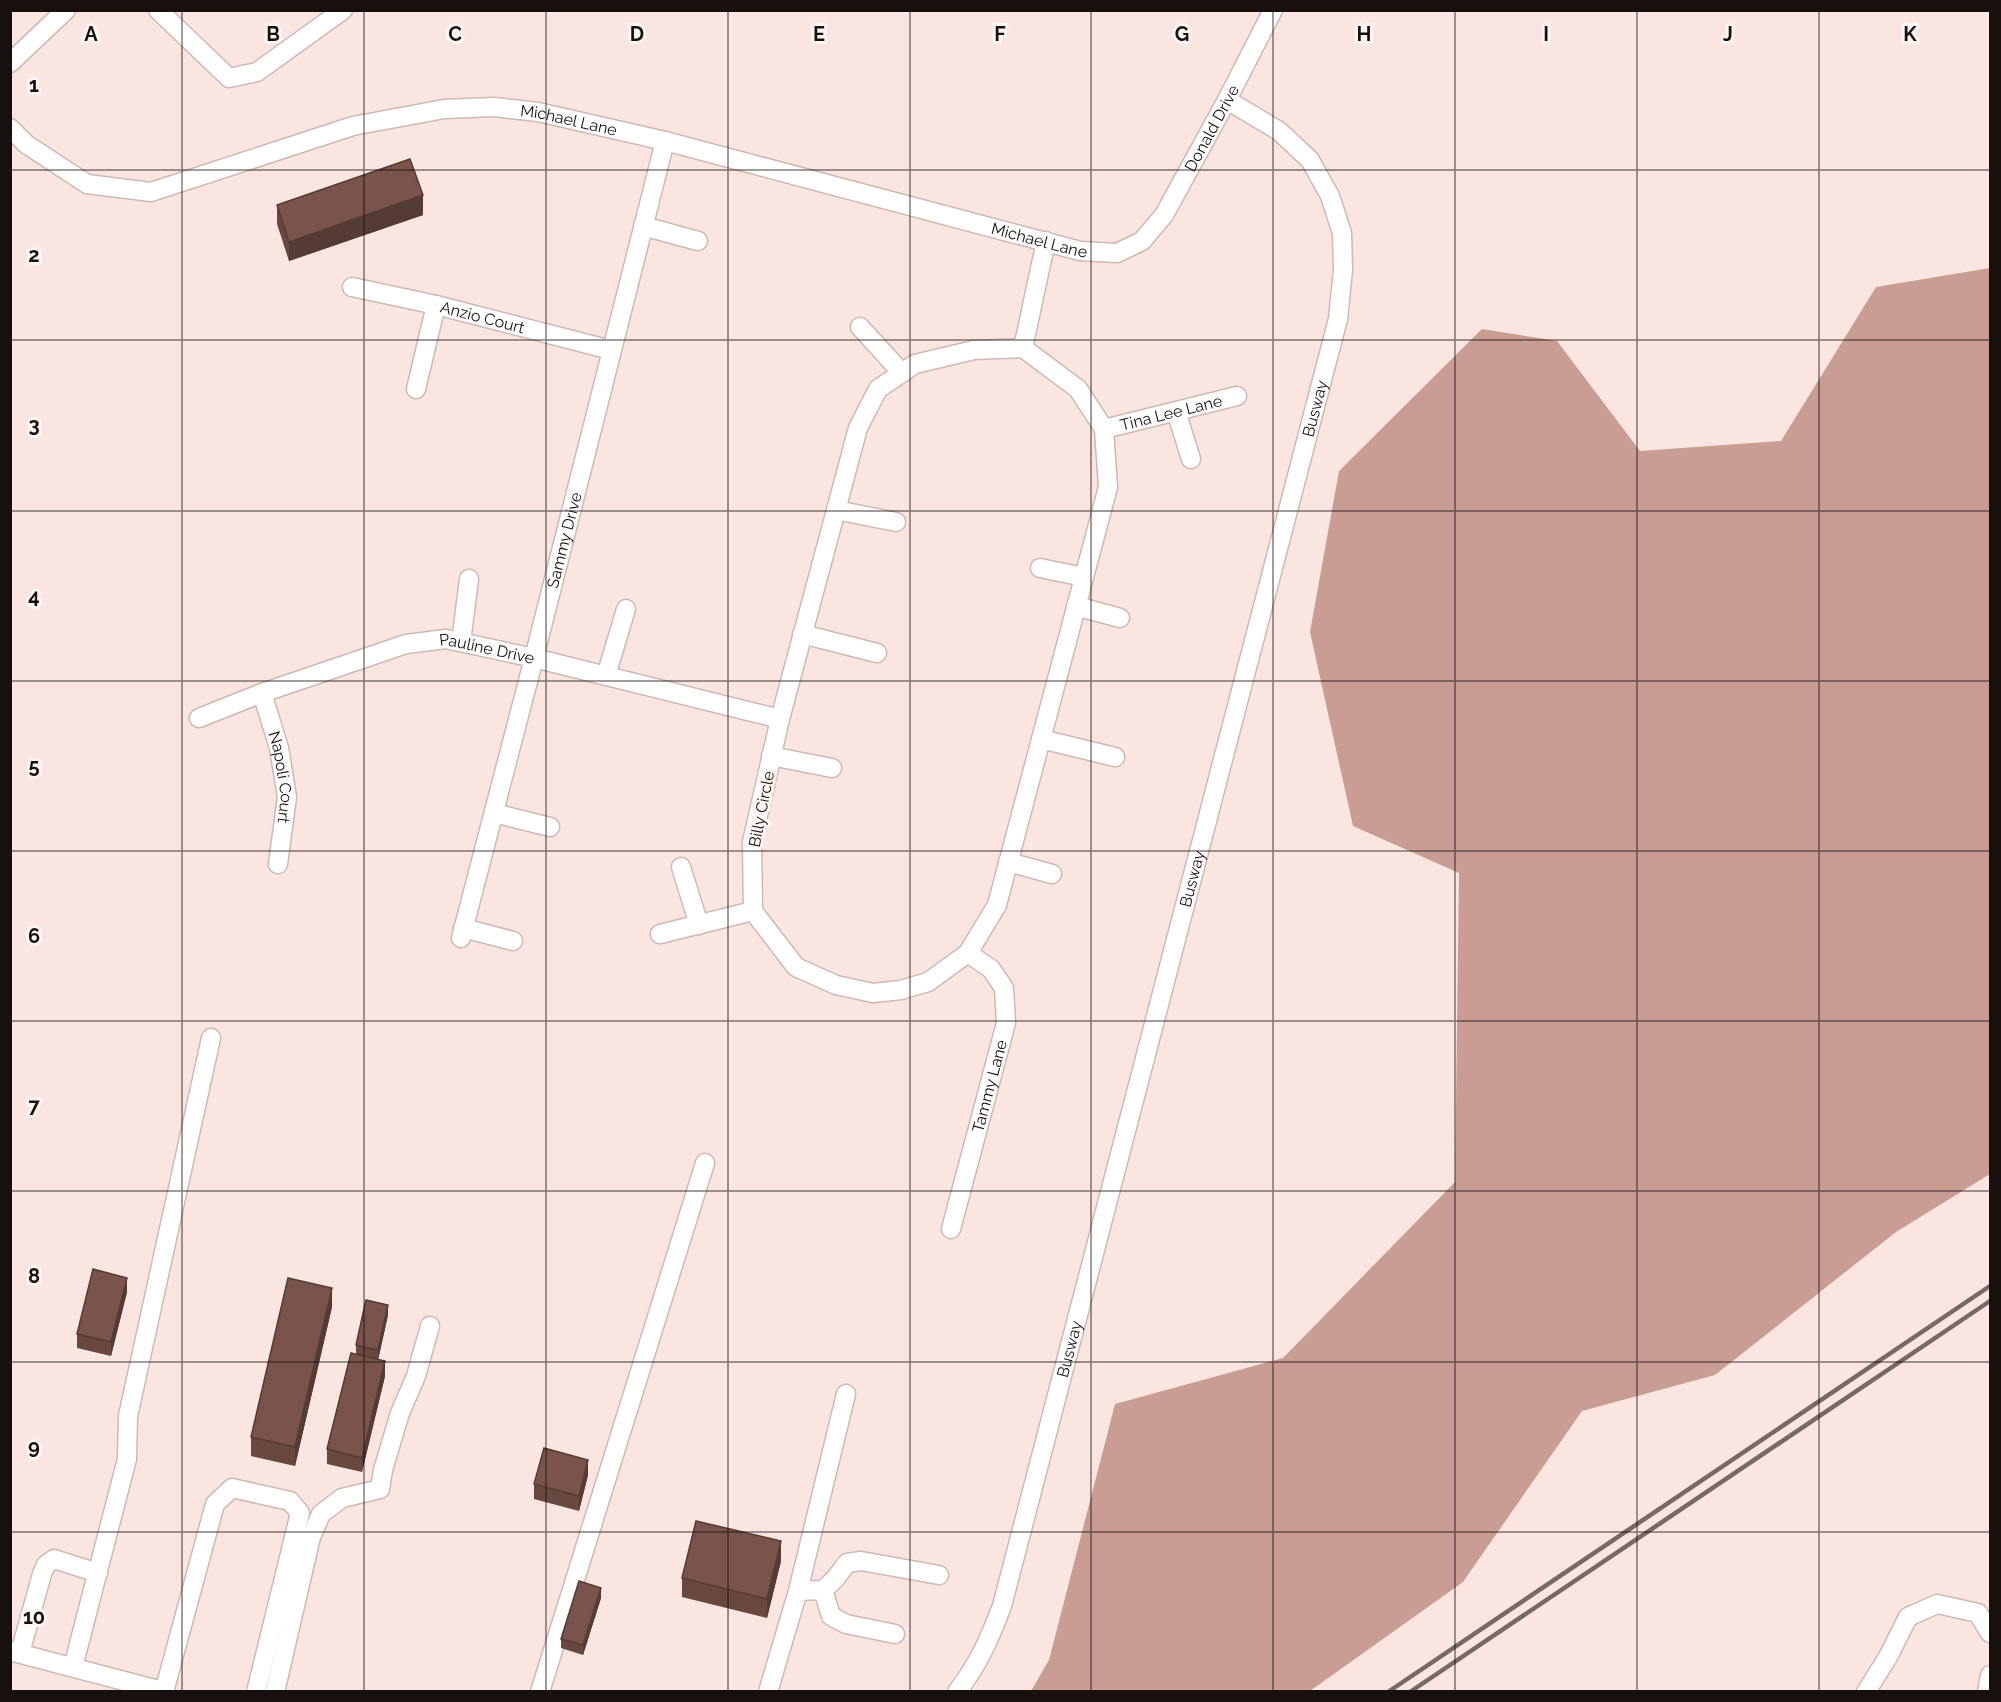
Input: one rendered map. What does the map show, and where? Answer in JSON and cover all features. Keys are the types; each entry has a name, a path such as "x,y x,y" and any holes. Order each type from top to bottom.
{"street":[{"path":"10,63 66,10"},
{"path":"158,10 229,78 257,72 343,10"},
{"name":"Donald Drive","path":"1142,241 1164,214 1227,100 1273,10"},
{"name":"Busway","path":"957,1692 987,1646 1002,1606 1338,319 1343,270 1342,233 1330,196 1310,160 1279,131 1227,100"},
{"name":"Michael Lane","path":"10,128 26,144 87,184 151,192 353,126 444,109 494,107 538,112 665,141 1080,251 1117,252 1142,241"},
{"name":"Sammy Drive","path":"513,941 462,933 665,141"},
{"path":"643,226 698,242"},
{"path":"660,934 753,911 796,967 836,985 873,993 901,990 928,982 968,953 996,905 1108,487 1104,429 1078,389 1023,348 1046,241"},
{"name":"Anzio Court","path":"352,287 436,305 611,350"},
{"path":"416,389 436,305"},
{"path":"860,327 902,373"},
{"name":"Billy Circle","path":"753,911 752,842 780,719 858,428 878,389 915,364 974,350 1023,348"},
{"name":"Tina Lee Lane","path":"1104,429 1237,396"},
{"path":"1176,411 1191,459"},
{"path":"836,510 896,522"},
{"path":"1040,568 1084,577"},
{"path":"461,642 469,579"},
{"path":"1076,606 1120,618"},
{"path":"606,676 626,609"},
{"path":"802,634 877,653"},
{"name":"Pauline Drive","path":"199,718 262,693 406,644 446,639 534,658 780,719"},
{"name":"Napoli Court","path":"262,693 279,748 287,797 278,864"},
{"path":"1041,739 1115,757"},
{"path":"771,756 832,768"},
{"path":"494,813 550,827"},
{"path":"1008,862 1052,874"},
{"path":"681,867 699,925"},
{"name":"Tammy Lane","path":"951,1229 1006,1023 1004,988 991,969 968,953"},
{"path":"73,1667 127,1459 128,1416 211,1038"},
{"path":"540,1692 705,1163"},
{"path":"275,1692 311,1537 321,1514 342,1498 380,1489 383,1470 400,1413 416,1376 430,1326"},
{"path":"768,1692 798,1591 846,1394"},
{"path":"98,1573 54,1559 46,1565 15,1652 164,1691 215,1504 232,1488 290,1501 300,1513 255,1692"},
{"path":"798,1591 823,1590 847,1563 861,1561 939,1575"},
{"path":"823,1590 831,1616 846,1624 895,1634"},
{"path":"1866,1692 1888,1657 1908,1617 1937,1604 1954,1607 1978,1613 1990,1634"},
{"path":"1987,1692 1990,1675"}],"shaded area":[{"path":"1990,268 1990,1174 1896,1232 1715,1375 1582,1411 1463,1582 1310,1691 1031,1691 1049,1660 1115,1404 1283,1358 1455,1182 1459,873 1353,826 1310,632 1339,471 1482,329 1557,341 1640,451 1781,441 1876,287"}],"building":[{"path":"410,159 423,195 289,242 277,205"},
{"path":"93,1269 127,1278 111,1342 77,1334"},
{"path":"288,1278 332,1288 295,1447 251,1437"},
{"path":"366,1300 388,1305 378,1350 356,1345"},
{"path":"351,1353 385,1361 362,1458 327,1449"},
{"path":"544,1448 588,1460 579,1496 534,1484"},
{"path":"696,1521 781,1541 767,1599 682,1578"},
{"path":"579,1581 601,1588 583,1645 561,1639"}],"railway":[{"path":"1388,1692 1990,1286"},
{"path":"1410,1692 1990,1301"}]}
